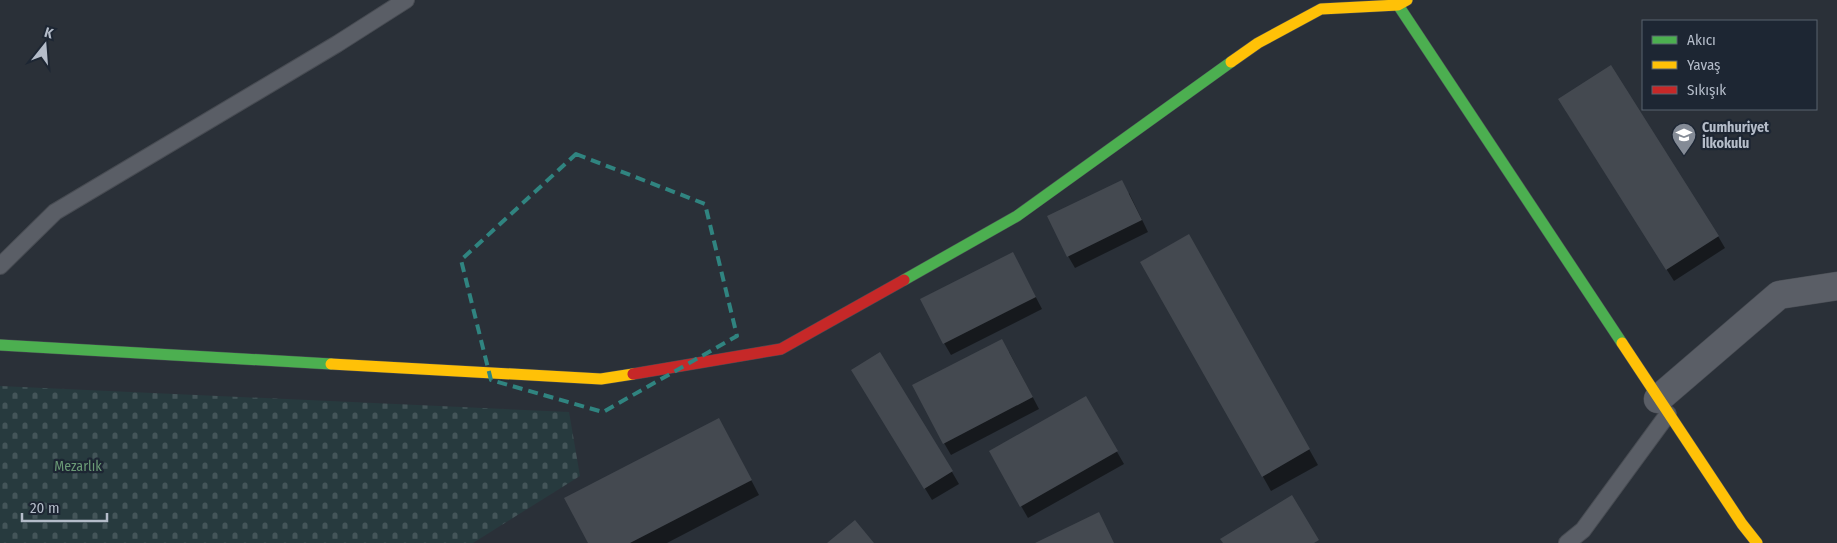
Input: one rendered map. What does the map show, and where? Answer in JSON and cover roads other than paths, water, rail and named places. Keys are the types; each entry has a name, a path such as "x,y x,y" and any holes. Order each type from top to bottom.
{"street":[{"path":"0,346 601,379 781,349 1017,216 1258,43 1321,9 1401,2 1663,407 1742,524 1757,543"},
{"path":"1663,407 1779,295 1837,286"}],"lane":[{"path":"0,266 55,212 337,44 406,0"},
{"path":"1568,543 1583,530 1663,407"}],"place":[{"name":"Cumhuriyet İlkokulu","path":"1684,156"}],"park label":[{"name":"Mezarlık","path":"78,466"}]}
